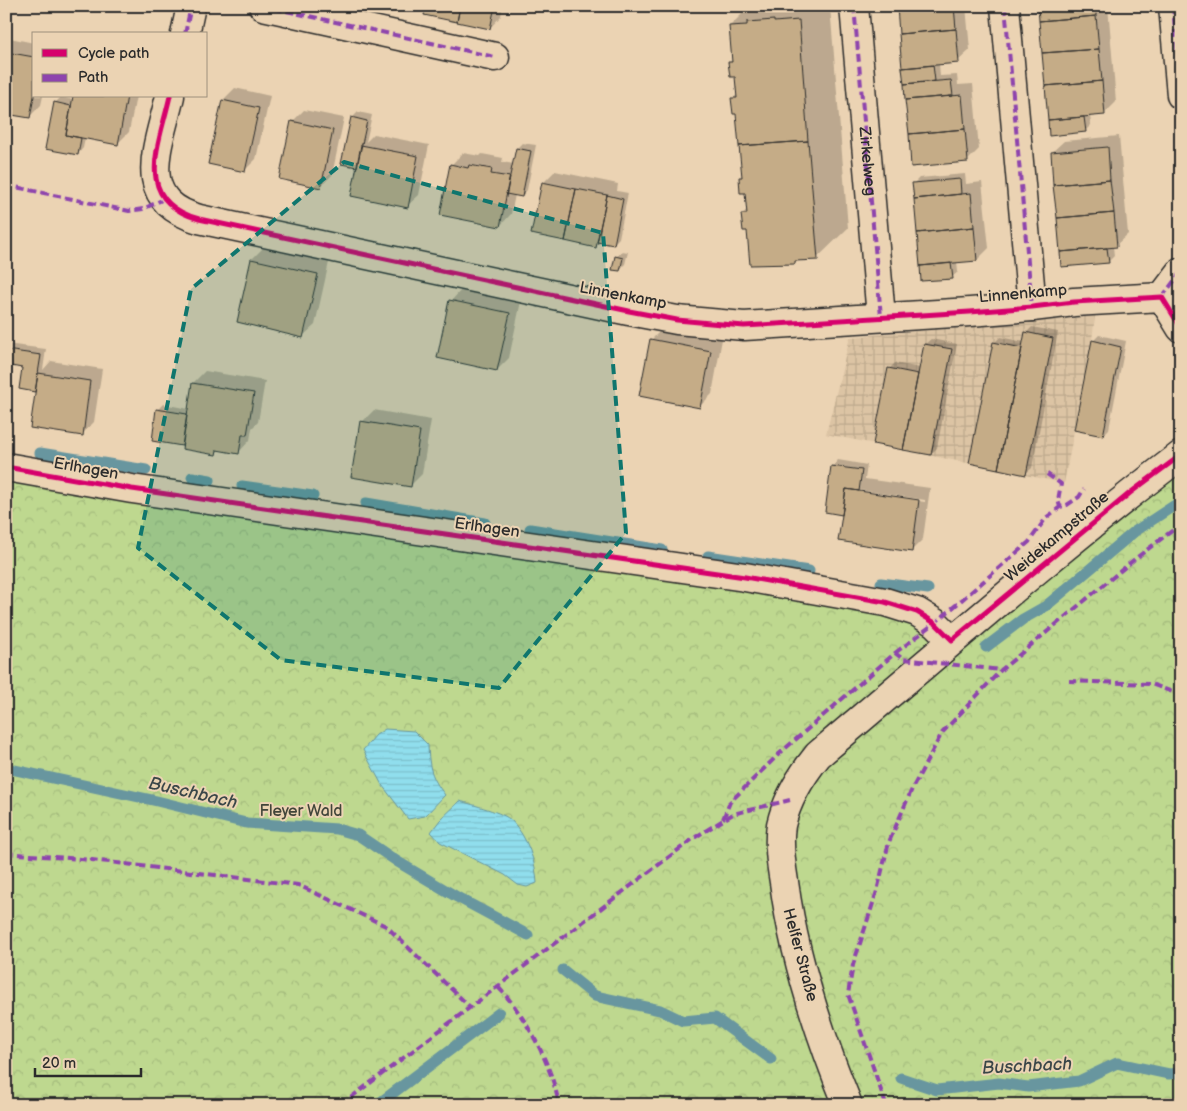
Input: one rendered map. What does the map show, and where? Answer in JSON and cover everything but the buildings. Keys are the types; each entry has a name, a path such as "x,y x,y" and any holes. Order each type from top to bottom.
{"street":[{"path":"184,32 191,6"},
{"path":"263,6 495,57"},
{"name":"Zirkelweg","path":"854,6 882,317"},
{"path":"1005,6 1032,308"},
{"path":"1173,6 1181,96"},
{"name":"Linnenkamp","path":"170,98 156,155 154,173 157,186 164,199 185,215 629,311 677,320 744,326 1032,308 1074,302 1162,297"},
{"path":"1181,272 1162,297 1181,328"},
{"name":"Weidekampstraße","path":"790,800 800,777 818,755 952,640 1130,493 1181,455"},
{"name":"Erlhagen","path":"6,468 132,489 745,577 876,600 917,612 935,623 952,640"},
{"name":"Helfer Straße","path":"790,800 781,826 780,857 787,906 799,959 832,1066 848,1105"}],"highlighted area":[{"path":"344,162 603,233 626,533 499,688 281,660 138,548 191,289"}],"shaded area":[{"path":"1095,316 1092,340 1121,347 1103,436 1074,431 1064,483 826,434 850,337"}],"green space":[{"name":"Fleyer Wald","path":"1181,455 1181,1105 6,1105 6,467 885,602 952,640"}],"water":[{"path":"385,729 414,731 428,745 432,772 445,795 425,816 408,819 382,785 363,750 376,735"},
{"path":"460,801 495,812 512,821 522,834 530,850 537,883 527,887 518,885 505,875 440,842 431,832 440,820"}],"waterway":[{"path":"40,453 146,470"},
{"path":"192,477 210,480"},
{"path":"242,486 313,496"},
{"path":"986,647 1023,619 1046,606 1134,532 1181,501"},
{"path":"366,503 485,523"},
{"path":"530,529 662,550"},
{"path":"708,556 809,571"},
{"path":"881,583 928,589"},
{"name":"Buschbach","path":"6,768 157,801 246,823 337,829 358,835 398,862 457,897 528,935"},
{"name":"Buschbach","path":"563,970 595,996 660,1010 683,1021 715,1018 771,1059"},
{"path":"377,1105 499,1013"},
{"name":"Buschbach","path":"901,1078 937,1090 999,1083 1028,1087 1079,1081 1117,1063 1169,1074 1181,1073"}],"marked path":[{"path":"185,32 191,6"},
{"path":"263,6 495,57"},
{"path":"854,6 881,317"},
{"path":"1005,6 1032,307"},
{"path":"1173,6 1181,95"},
{"path":"6,185 129,211 143,209 164,199"},
{"path":"1162,297 1181,272"},
{"path":"1047,474 1061,484 1058,500 1060,507"},
{"path":"895,653 935,623 1029,542 1046,518 1060,507 1079,497 1084,489"},
{"path":"886,1105 848,994 853,965 877,891 889,842 912,789 942,733 1001,670 1136,558 1181,524"},
{"path":"723,819 730,802 779,754 895,653 903,659 1001,670"},
{"path":"1069,681 1151,684 1181,695"},
{"path":"341,1105 694,838 733,814 790,800"},
{"path":"6,853 92,860 298,885 386,926 471,1008"},
{"path":"498,987 518,1012 536,1042 556,1090 559,1105"}],"cycle path":[{"path":"169,98 157,152 155,169 157,185 165,199 178,210 199,219 677,320 744,326 970,312 1074,302 1162,297 1181,328"},
{"path":"6,467 132,489 745,577 885,602 917,612 935,623 952,640 1130,493 1181,455"}]}
